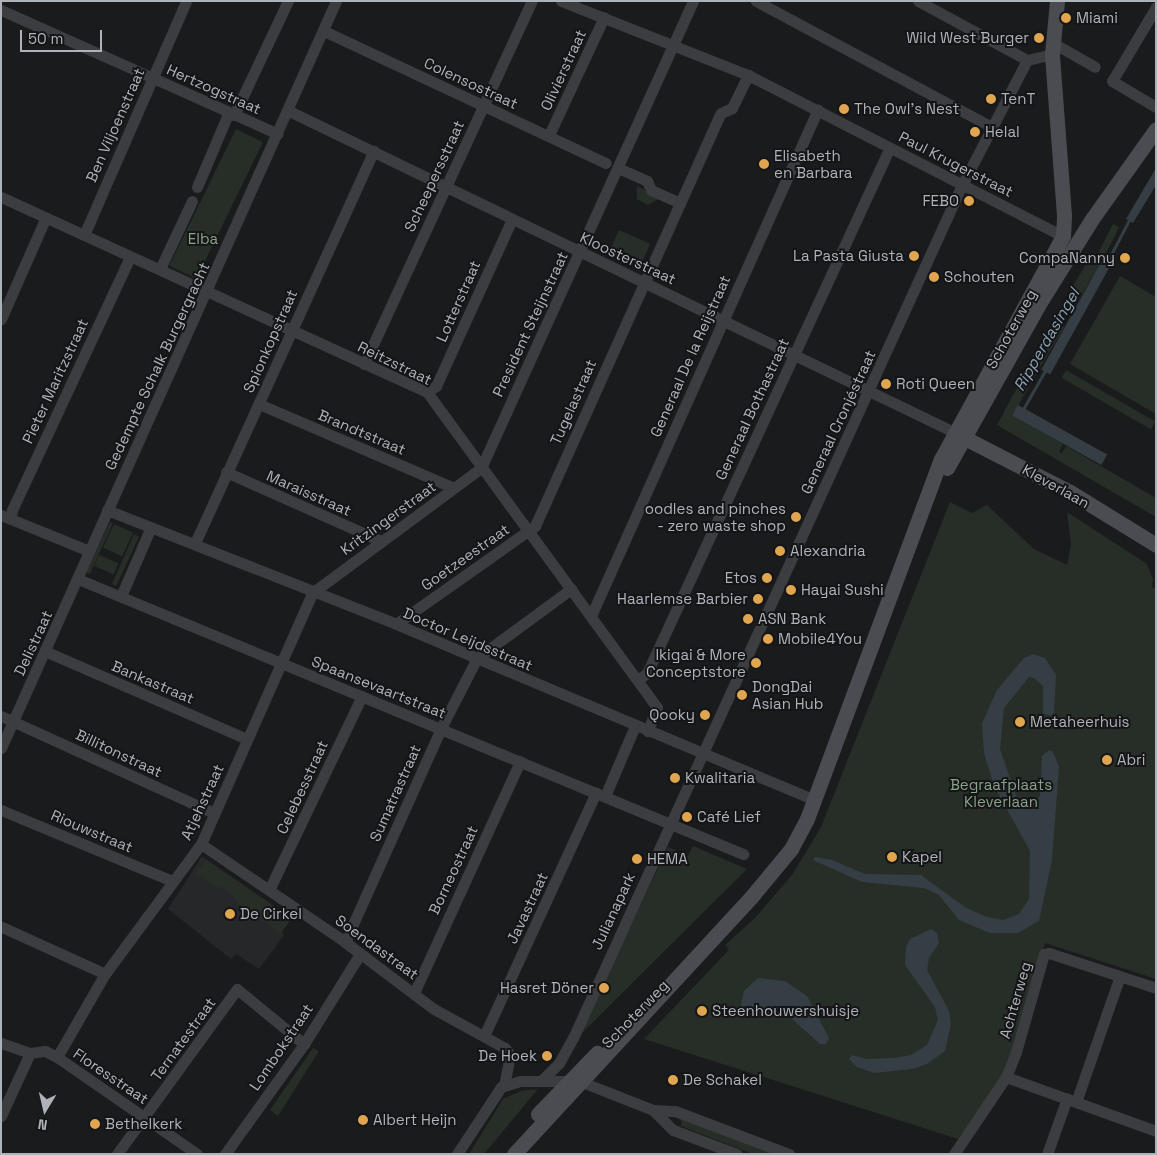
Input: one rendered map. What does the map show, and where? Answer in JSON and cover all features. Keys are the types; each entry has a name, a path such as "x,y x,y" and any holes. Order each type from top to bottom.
{"main road":[{"name":"Schoterweg","path":"506,1154 567,1081 581,1076 698,958 703,948 752,896 783,856 791,849 840,734 841,723 917,530 918,520 959,434 1063,236 1064,215 1053,48 1057,1"},
{"name":"Schoterweg","path":"959,434 1092,219 1156,129"},
{"path":"1064,215 1092,219"},
{"path":"1042,299 1064,252 1063,236"},
{"name":"Kleverlaan","path":"959,434 1070,492 1156,545"},
{"path":"514,1154 581,1076"}],"street":[{"name":"Ben Viljoenstraat","path":"84,234 186,1"},
{"path":"197,187 231,114 288,1"},
{"name":"Gedempte Schalk Burgergracht","path":"89,551 208,293 336,1"},
{"name":"Scheepersstraat","path":"364,364 532,1"},
{"name":"Paul Krugerstraat","path":"561,1 748,75 818,109 1063,236"},
{"name":"President Steijnstraat","path":"481,468 693,1"},
{"path":"756,1 992,127"},
{"path":"918,1 1027,60 1053,48 1095,67"},
{"path":"1156,7 1151,24 1112,81 1156,107"},
{"name":"Hertzogstraat","path":"1,10 278,134"},
{"name":"Olivierstraat","path":"549,135 604,17"},
{"name":"Colensostraat","path":"324,31 606,163"},
{"name":"Generaal Cronjéstraat","path":"670,822 962,184 1027,60"},
{"path":"618,168 648,181 651,190 680,203 721,113 732,108 748,75"},
{"name":"Generaal De la Reijstraat","path":"592,616 818,109"},
{"name":"Kloosterstraat","path":"289,111 579,253 723,319 868,392 959,434"},
{"name":"Generaal Bothastraat","path":"638,680 647,673 890,147"},
{"name":"Spionkopstraat","path":"195,543 290,331 374,151"},
{"name":"Reitzstraat","path":"1,197 160,269 290,331 427,392 527,532 592,616 657,707 648,732"},
{"path":"160,269 192,201"},
{"name":"Tugelastraat","path":"527,532 535,526 680,203"},
{"path":"1,320 46,217"},
{"name":"Lotterstraat","path":"427,392 436,386 512,219"},
{"name":"Pieter Maritzstraat","path":"6,517 12,510 130,257"},
{"name":"Brandtstraat","path":"258,404 454,488"},
{"name":"Kritzingerstraat","path":"312,593 481,468"},
{"name":"Maraisstraat","path":"226,472 381,541"},
{"name":"Doctor Leijdsstraat","path":"108,510 195,543 312,593 396,624 648,732 812,799"},
{"path":"6,517 89,551"},
{"path":"121,596 151,527"},
{"name":"Goetzeestraat","path":"396,624 527,532"},
{"name":"Delistraat","path":"1,748 46,652 89,551"},
{"name":"Spaansevaartstraat","path":"78,579 670,822"},
{"path":"477,658 571,589"},
{"name":"Atjehstraat","path":"58,1057 106,974 172,881 201,844 312,593"},
{"name":"Bankastraat","path":"46,652 247,739"},
{"name":"Sumatrastraat","path":"345,942 441,728 477,658"},
{"name":"Celebesstraat","path":"269,890 362,696"},
{"name":"Billitonstraat","path":"1,716 214,813"},
{"name":"Javastraat","path":"484,1036 635,726"},
{"name":"Borneostraat","path":"414,992 520,761"},
{"name":"Riouwstraat","path":"1,810 172,881"},
{"path":"670,822 743,854"},
{"name":"Julianapark","path":"542,1080 565,1054 670,822"},
{"name":"Soendastraat","path":"201,844 345,942 414,992 434,1009 484,1036 509,1053 504,1085"},
{"path":"1,926 106,974"},
{"name":"Achterweg","path":"954,1154 996,1096 1006,1076 1016,1052 1044,954 1049,953 1156,988"},
{"name":"Lombokstraat","path":"225,1154 304,1044 360,954"},
{"path":"1047,1154 1072,1100 1120,976"},
{"name":"Ternatestraat","path":"117,1154 237,989 304,1044"},
{"name":"Floresstraat","path":"1,1042 30,1053 45,1051 58,1057 197,1154"},
{"path":"1,1116 30,1053"},
{"path":"581,1076 653,1110 674,1130 737,1154"},
{"path":"1006,1076 1156,1131"},
{"path":"457,1154 498,1089 504,1085 542,1080 567,1081"},
{"path":"653,1110 675,1111 789,1154"}],"shaded area":[{"path":"1156,168 1156,185 1133,223 1126,219"},
{"path":"1101,262 1110,267 1050,374 1041,370"},
{"path":"1018,405 1107,454 1101,465 1012,415"},
{"path":"1033,654 1045,658 1056,675 1054,712 1052,716 1043,714 1043,686 1034,678 1029,677 1004,708 1000,749 1017,798 1027,805 1038,800 1040,795 1042,756 1049,750 1053,752 1059,767 1052,860 1039,921 1018,933 990,933 959,920 939,895 924,888 862,882 813,860 815,857 832,860 865,874 921,875 966,908 987,917 1003,920 1019,914 1029,899 1030,851 994,786 984,753 982,723 997,690 1024,658"},
{"name":"De Cirkel","path":"202,856 291,918 282,932 284,935 259,969 236,954 231,959 168,909"},
{"path":"931,929 937,933 939,943 929,958 927,970 949,1011 951,1024 945,1051 927,1064 912,1069 874,1073 857,1067 849,1059 852,1055 867,1059 894,1058 911,1055 927,1045 938,1020 935,1007 905,965 906,947 910,939"},
{"path":"758,978 785,981 807,996 829,1038 826,1044 820,1044 781,1009 740,1009 744,991"}],"green space":[{"name":"Elba","path":"236,129 263,142 196,279 169,266"},
{"path":"637,186 660,198 648,205 637,199"},
{"path":"1113,224 1119,227 1105,256 1098,253"},
{"path":"619,230 650,244 642,263 610,249"},
{"path":"1091,256 1101,262 1077,302 1067,296"},
{"path":"1120,276 1156,297 1156,414 1070,364"},
{"path":"1054,321 1064,327 1040,368 1029,362"},
{"path":"1027,369 1036,374 1013,415 1063,444 1059,452 1062,453 1066,446 1156,498 1156,517 997,425"},
{"path":"1066,370 1155,422 1151,429 1062,378"},
{"name":"Begraafplaats Kleverlaan","path":"950,502 972,513 987,505 1034,549 1067,565 1071,544 1067,512 1147,564 1153,579 1152,587 1156,589 1156,979 1045,943 1013,1052 996,1087 958,1139 644,1039 725,954 729,949 725,945 755,918 792,875 821,827"},
{"path":"110,522 113,523 90,574 86,573"},
{"path":"114,524 133,533 122,556 103,548"},
{"path":"134,534 139,537 116,586 112,584"},
{"path":"99,555 118,563 114,574 94,566"},
{"path":"693,846 747,869 578,1037 668,847 688,856"},
{"path":"206,860 292,918 281,933 236,902 237,900 223,887 218,888 196,873"},
{"path":"313,1048 319,1051 278,1116 270,1110"},
{"path":"538,1089 484,1154 469,1154 503,1099 521,1091"},
{"path":"681,1118 779,1154 753,1154 681,1126"}],"waterway":[{"name":"Ripperdasingel","path":"1104,268 1130,218"},
{"name":"Ripperdasingel","path":"1022,411 1046,369"}],"place":[{"name":"Miami","path":"1066,18"},
{"name":"Wild West Burger","path":"1039,38"},
{"name":"TenT","path":"991,99"},
{"name":"The Owl’s Nest","path":"844,109"},
{"name":"Helal","path":"975,132"},
{"name":"Elisabeth en Barbara","path":"764,164"},
{"name":"FEBO","path":"969,201"},
{"name":"La Pasta Giusta","path":"914,256"},
{"name":"CompaNanny","path":"1125,258"},
{"name":"Schouten","path":"934,277"},
{"name":"Roti Queen","path":"886,384"},
{"name":"oodles and pinches - zero waste shop","path":"796,517"},
{"name":"Alexandria","path":"780,551"},
{"name":"Etos","path":"767,578"},
{"name":"Hayai Sushi","path":"791,590"},
{"name":"Haarlemse Barbier","path":"758,599"},
{"name":"ASN Bank","path":"748,619"},
{"name":"Mobile4You","path":"768,639"},
{"name":"Ikigai & More Conceptstore","path":"756,663"},
{"name":"DongDai Asian Hub","path":"742,695"},
{"name":"Qooky","path":"705,715"},
{"name":"Metaheerhuis","path":"1020,722"},
{"name":"Abri","path":"1107,760"},
{"name":"Kwalitaria","path":"675,778"},
{"name":"Café Lief","path":"687,817"},
{"name":"Kapel","path":"892,857"},
{"name":"HEMA","path":"637,859"},
{"name":"De Cirkel","path":"230,914"},
{"name":"Hasret Döner","path":"604,988"},
{"name":"Steenhouwershuisje","path":"702,1011"},
{"name":"De Hoek","path":"547,1056"},
{"name":"De Schakel","path":"673,1080"},
{"name":"Albert Heijn","path":"363,1120"},
{"name":"Bethelkerk","path":"95,1124"}]}
